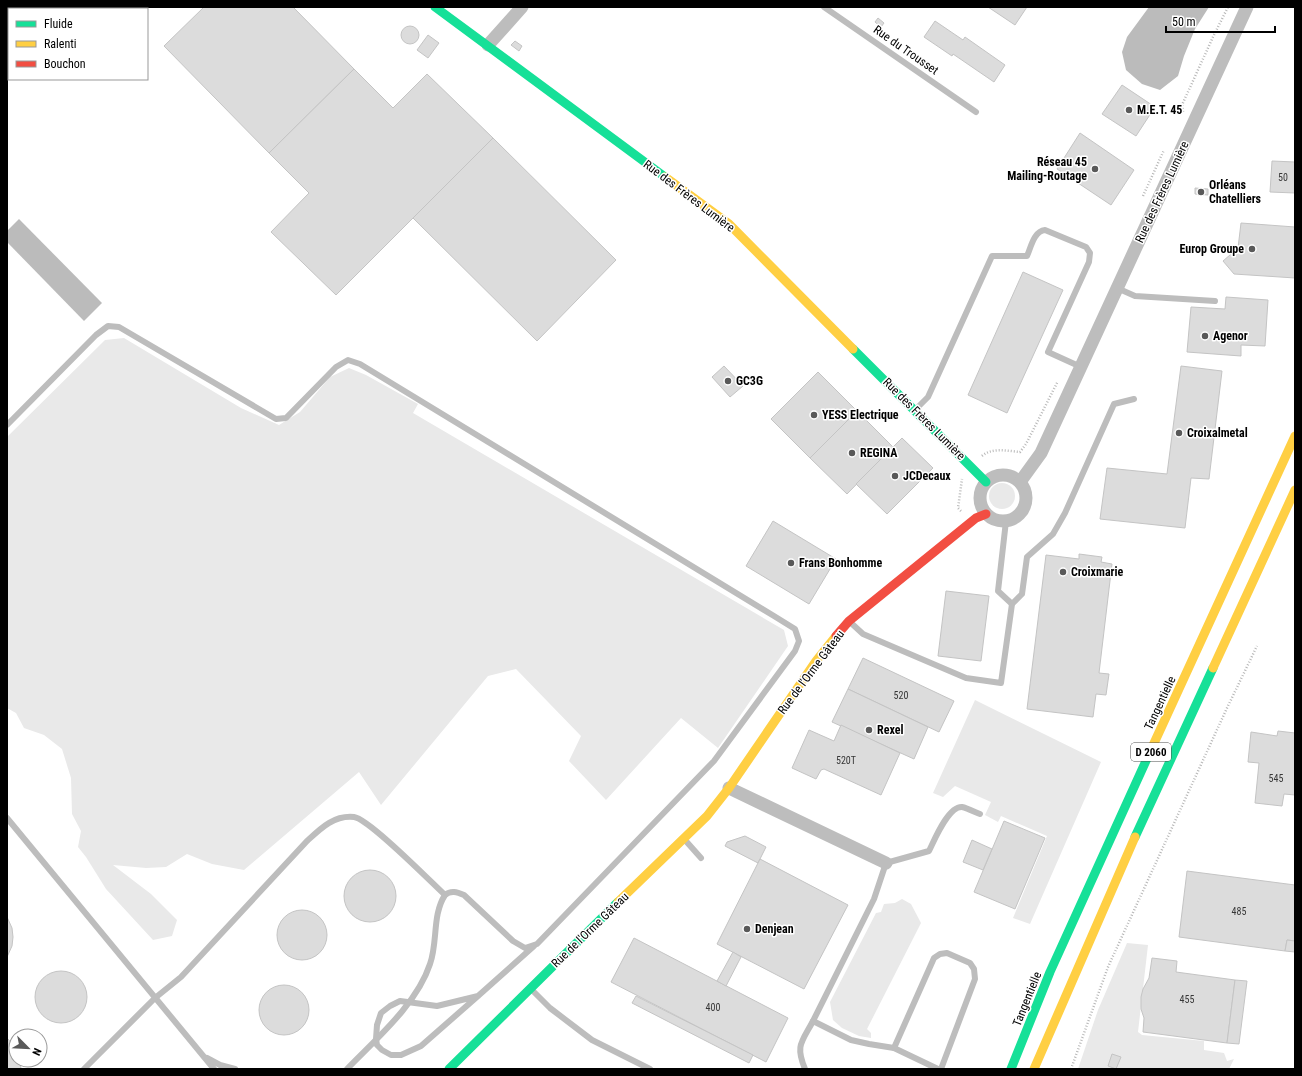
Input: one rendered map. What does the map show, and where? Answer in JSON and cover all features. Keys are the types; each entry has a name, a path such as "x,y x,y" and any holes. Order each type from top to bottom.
{"main road":[{"name":"Rue des Frères Lumière","path":"435,7 729,224 986,482"},
{"name":"Tangentielle","path":"1011,1069 1050,972 1295,436"},
{"name":"D 2060","path":"1034,1069 1075,970 1136,833 1295,490"},
{"name":"Rue de l'Orme Gâteau","path":"449,1069 707,816 729,788 816,661 849,621 976,518 986,514"}],"street":[{"path":"488,45 522,7"},
{"name":"Rue des Frères Lumière","path":"1020,482 1041,453 1247,7"},
{"path":"999,474 1007,474 1020,482 1026,493 1026,502 1024,509 1019,515 1006,521 992,518 986,514 982,509 980,498 982,486 986,482 999,474"},
{"path":"729,788 886,863"}],"lane":[{"name":"Rue du Trousset","path":"824,7 976,112"},
{"path":"915,410 928,397 992,256 1027,256 1040,230 1045,230 1086,248 1090,254 1089,262 1048,352 1081,367"},
{"path":"1118,288 1135,296 1215,301"},
{"path":"7,425 96,335 108,326 119,327 276,419 286,418 336,367 348,360 360,364 795,629 799,641 795,651 714,762 537,944 478,996 421,1046 401,1055 391,1055 377,1045 376,1025 382,1013 390,1006 400,1001 437,1006 478,996"},
{"path":"849,621 863,634 966,678 1001,683 1012,604 1022,594 1027,557 1053,534 1065,512 1114,404 1134,399"},
{"path":"1006,521 998,591 1012,604"},
{"path":"805,1069 800,1057 800,1046 874,899 886,863 929,851 938,832 949,815 956,808 962,807 980,814"},
{"path":"84,1069 155,998 181,977 307,841 324,825 346,817 356,817 364,821 445,895"},
{"path":"7,818 214,1069"},
{"path":"684,839 702,858"},
{"path":"347,1069 409,1002 425,978 431,963 440,903 448,892 456,892 464,895 513,941 525,948 537,944"},
{"path":"813,1021 851,1040 894,1048 940,1069 975,979 974,969 970,963 947,953 940,954 934,958 894,1048"},
{"path":"531,989 550,1008 592,1040 650,1069"},
{"path":"204,1056 220,1065 235,1069"}],"path":[{"path":"1183,115 1182,105 1228,7"},
{"name":"Rue des Frères Lumière","path":"1141,201 1165,148"},
{"name":"Rue des Frères Lumière","path":"958,508 962,477"},
{"path":"1071,1069 1108,967 1223,715 1257,646"}],"shaded area":[{"path":"1149,7 1209,7 1195,29 1178,76 1160,90 1142,84 1126,70 1122,52 1127,37"},
{"path":"19,219 102,303 84,321 7,242 7,231"},
{"path":"124,338 241,408 279,425 300,412 330,377 349,368 366,375 418,404 413,413 784,630 788,646 718,748 681,718 606,800 569,761 581,736 516,669 488,676 381,805 359,772 244,870 212,864 187,854 166,867 146,868 113,865 151,894 177,920 172,936 153,940 106,889 78,847 81,831 72,814 71,778 62,749 44,735 24,728 16,713 7,708 7,437 105,340"},
{"path":"1002,483 1011,487 1015,496 1011,505 1002,509 993,505 989,496 993,487"},
{"path":"975,700 1101,762 1030,924 1013,918 1047,836 1001,816 998,822 985,815 991,802 955,786 943,797 933,793"},
{"path":"902,899 911,904 921,923 867,1029 871,1033 871,1038 859,1036 842,1028 833,1020 830,1002 876,913 881,912 884,904 895,903"},
{"path":"1127,943 1148,945 1138,1032 1142,1035 1204,1041 1204,1050 1224,1053 1227,1061 1234,1059 1229,1069 1078,1069 1098,1010"}],"building":[{"path":"204,7 293,7 354,69 269,153 164,46"},
{"path":"988,7 1027,7 1015,25"},
{"path":"878,18 884,23 881,27 875,22"},
{"path":"935,21 963,40 965,37 1005,65 994,82 953,54 952,56 924,37"},
{"path":"410,26 416,29 419,35 416,41 410,44 404,41 401,35 404,29"},
{"path":"428,35 439,43 428,58 417,50"},
{"path":"515,41 522,46 519,51 511,45"},
{"path":"354,69 393,108 427,74 493,138 336,295 271,232 309,193 269,153"},
{"name":"M.E.T. 45","path":"1122,85 1155,107 1136,136 1102,114"},
{"name":"Réseau 45 Mailing-Routage","path":"1080,133 1134,170 1111,205 1057,169"},
{"path":"493,138 616,260 537,341 413,218"},
{"path":"1272,161 1295,162 1295,193 1270,192"},
{"name":"Orléans Chatelliers","path":"1195,188 1208,189 1208,195 1195,194"},
{"path":"1241,223 1295,227 1295,278 1234,274 1223,261 1238,248"},
{"path":"1023,272 1063,290 1007,413 968,395"},
{"path":"1226,297 1268,300 1265,346 1241,345 1241,356 1187,352 1191,307 1225,309"},
{"name":"GC3G","path":"724,366 743,386 730,397 712,377"},
{"path":"1181,366 1222,371 1209,479 1191,478 1185,528 1100,519 1107,468 1167,474"},
{"name":"YESS Electrique","path":"818,372 857,411 810,458 771,419"},
{"name":"REGINA","path":"857,411 893,447 847,494 810,458"},
{"name":"JCDecaux","path":"902,438 933,468 887,514 856,484"},
{"name":"Frans Bonhomme","path":"773,521 836,559 809,604 746,566"},
{"path":"1079,554 1102,557 1101,562 1112,564 1099,673 1109,674 1106,695 1096,694 1093,717 1027,709 1046,555 1079,559"},
{"path":"946,591 989,596 981,661 938,656"},
{"path":"863,658 954,701 939,732 848,689"},
{"path":"848,689 928,727 914,759 832,722"},
{"path":"841,725 900,753 881,795 824,769 821,770 816,779 792,768 809,730 834,741"},
{"path":"1278,731 1295,733 1295,795 1284,794 1282,806 1255,803 1259,763 1248,762 1251,732 1277,736"},
{"path":"1004,821 1045,838 1015,909 974,892"},
{"path":"745,836 766,847 758,863 725,846 727,842"},
{"path":"972,840 992,849 983,870 963,862"},
{"path":"760,859 848,905 804,989 717,944"},
{"path":"370,870 380,872 388,878 394,886 396,896 394,906 388,914 380,920 370,922 360,920 352,914 346,906 344,896 346,886 352,878 360,872"},
{"path":"1187,871 1295,885 1295,941 1287,940 1285,951 1179,937"},
{"path":"297,910 307,910 320,917 327,930 327,940 320,953 307,960 297,960 288,956 281,949 277,940 277,930 281,921 288,914"},
{"path":"7,917 12,928 13,937 12,946 7,957"},
{"path":"634,938 788,1018 766,1062 611,982"},
{"path":"1287,940 1295,941 1295,952 1285,951"},
{"path":"733,952 741,957 726,986 717,981"},
{"path":"1152,958 1177,961 1176,972 1235,980 1227,1043 1143,1032 1144,1018 1141,1009 1141,997 1143,989 1149,978"},
{"path":"61,971 75,975 83,983 87,997 83,1011 75,1019 61,1023 47,1019 39,1011 35,997 39,983 47,975"},
{"path":"1235,980 1247,981 1239,1044 1227,1043"},
{"path":"279,985 289,985 302,992 309,1005 309,1015 302,1028 289,1035 279,1035 270,1031 263,1024 259,1015 259,1005 263,996 270,989"},
{"path":"636,996 753,1055 749,1063 632,1003"},
{"path":"7,1038 8,1068 21,1069 7,1069"},
{"path":"1112,1054 1121,1057 1116,1069 1108,1066"}],"traffic: fast":[{"path":"435,7 665,177"},
{"path":"853,349 986,482"},
{"path":"1135,837 1213,668"},
{"path":"1011,1069 1050,972 1150,752"},
{"path":"449,1069 618,902"}],"traffic: slow":[{"path":"665,177 729,224 853,349"},
{"path":"1150,752 1295,436"},
{"path":"1213,668 1295,490"},
{"path":"618,902 707,816 729,788 816,661 836,636"},
{"path":"1034,1069 1135,837"}],"traffic: jam":[{"path":"836,636 849,621 976,518 986,514"}],"place":[{"name":"M.E.T. 45","path":"1129,110"},
{"name":"Réseau 45 Mailing-Routage","path":"1095,169"},
{"name":"Orléans Chatelliers","path":"1201,192"},
{"name":"Europ Groupe","path":"1252,249"},
{"name":"Agenor","path":"1205,336"},
{"name":"GC3G","path":"728,381"},
{"name":"YESS Electrique","path":"814,415"},
{"name":"Croixalmetal","path":"1179,433"},
{"name":"REGINA","path":"852,453"},
{"name":"JCDecaux","path":"895,476"},
{"name":"Frans Bonhomme","path":"791,563"},
{"name":"Croixmarie","path":"1063,572"},
{"name":"Rexel","path":"869,730"},
{"name":"Denjean","path":"747,929"}]}
